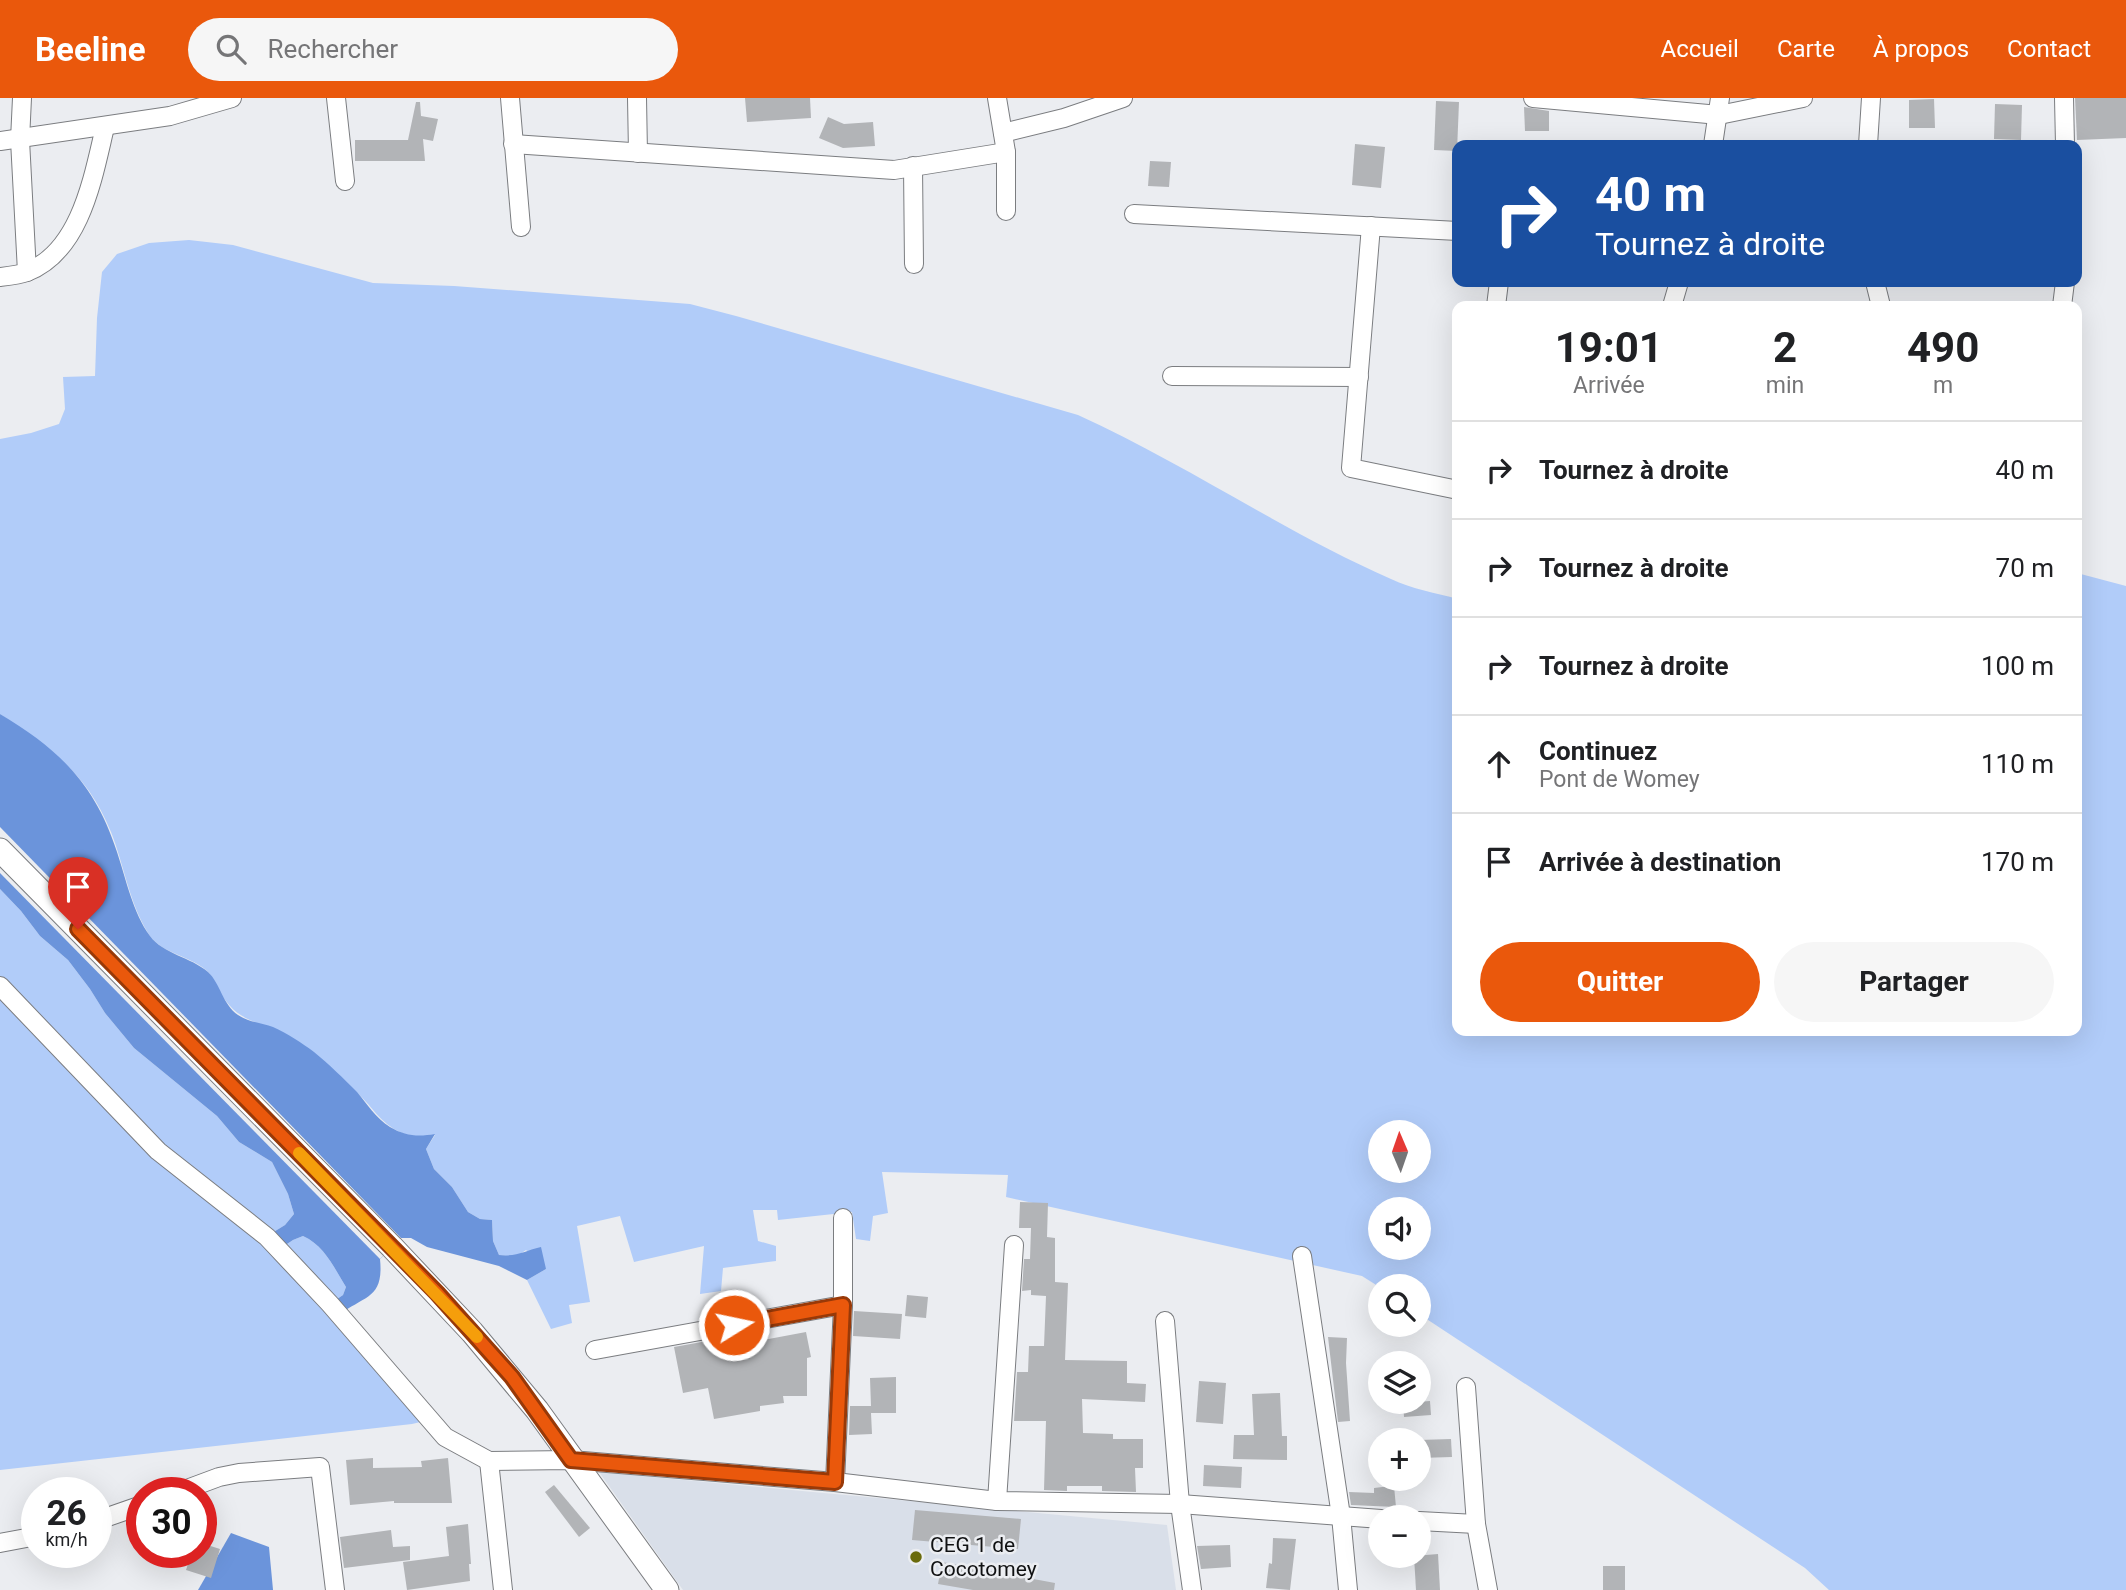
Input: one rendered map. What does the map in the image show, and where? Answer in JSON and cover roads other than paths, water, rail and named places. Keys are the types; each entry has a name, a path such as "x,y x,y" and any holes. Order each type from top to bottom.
{"main road":[{"path":"0,850 392,1247 512,1377 667,1590"}],"street":[{"path":"22,98 20,140 27,272"},
{"path":"0,141 170,116 232,98"},
{"path":"336,98 345,181"},
{"path":"510,98 521,226"},
{"path":"637,98 638,153"},
{"path":"998,98 1006,152 1006,211"},
{"path":"1003,133 1064,118 1123,98"},
{"path":"1533,98 1719,106 1804,98"},
{"path":"1868,140 1871,98"},
{"path":"2064,98 2065,140"},
{"path":"1714,140 1719,106"},
{"path":"0,277 27,272 47,260 65,242 80,212 105,127"},
{"path":"513,144 894,170 1006,152"},
{"path":"913,166 914,264"},
{"path":"1134,214 1452,232"},
{"path":"1371,226 1351,468 1452,489"},
{"path":"1172,376 1359,377"},
{"path":"0,986 158,1151 272,1244 330,1304 444,1437 489,1461 571,1460 835,1482 997,1501 1180,1504 1368,1518"},
{"path":"835,1482 843,1305 843,1218"},
{"path":"997,1501 1014,1245"},
{"path":"1302,1256 1341,1516 1348,1590"},
{"path":"596,1350 843,1305"},
{"path":"1165,1321 1180,1504 1192,1590"},
{"path":"1466,1387 1476,1524 1488,1590"},
{"path":"489,1461 503,1590"},
{"path":"217,1478 239,1473 320,1467 335,1590"},
{"path":"1431,1522 1476,1524"},
{"path":"0,1543 21,1539"},
{"path":"649,1566 653,1590"}],"place":[{"name":"CEG 1 de Cocotomey","path":"916,1557"}]}
